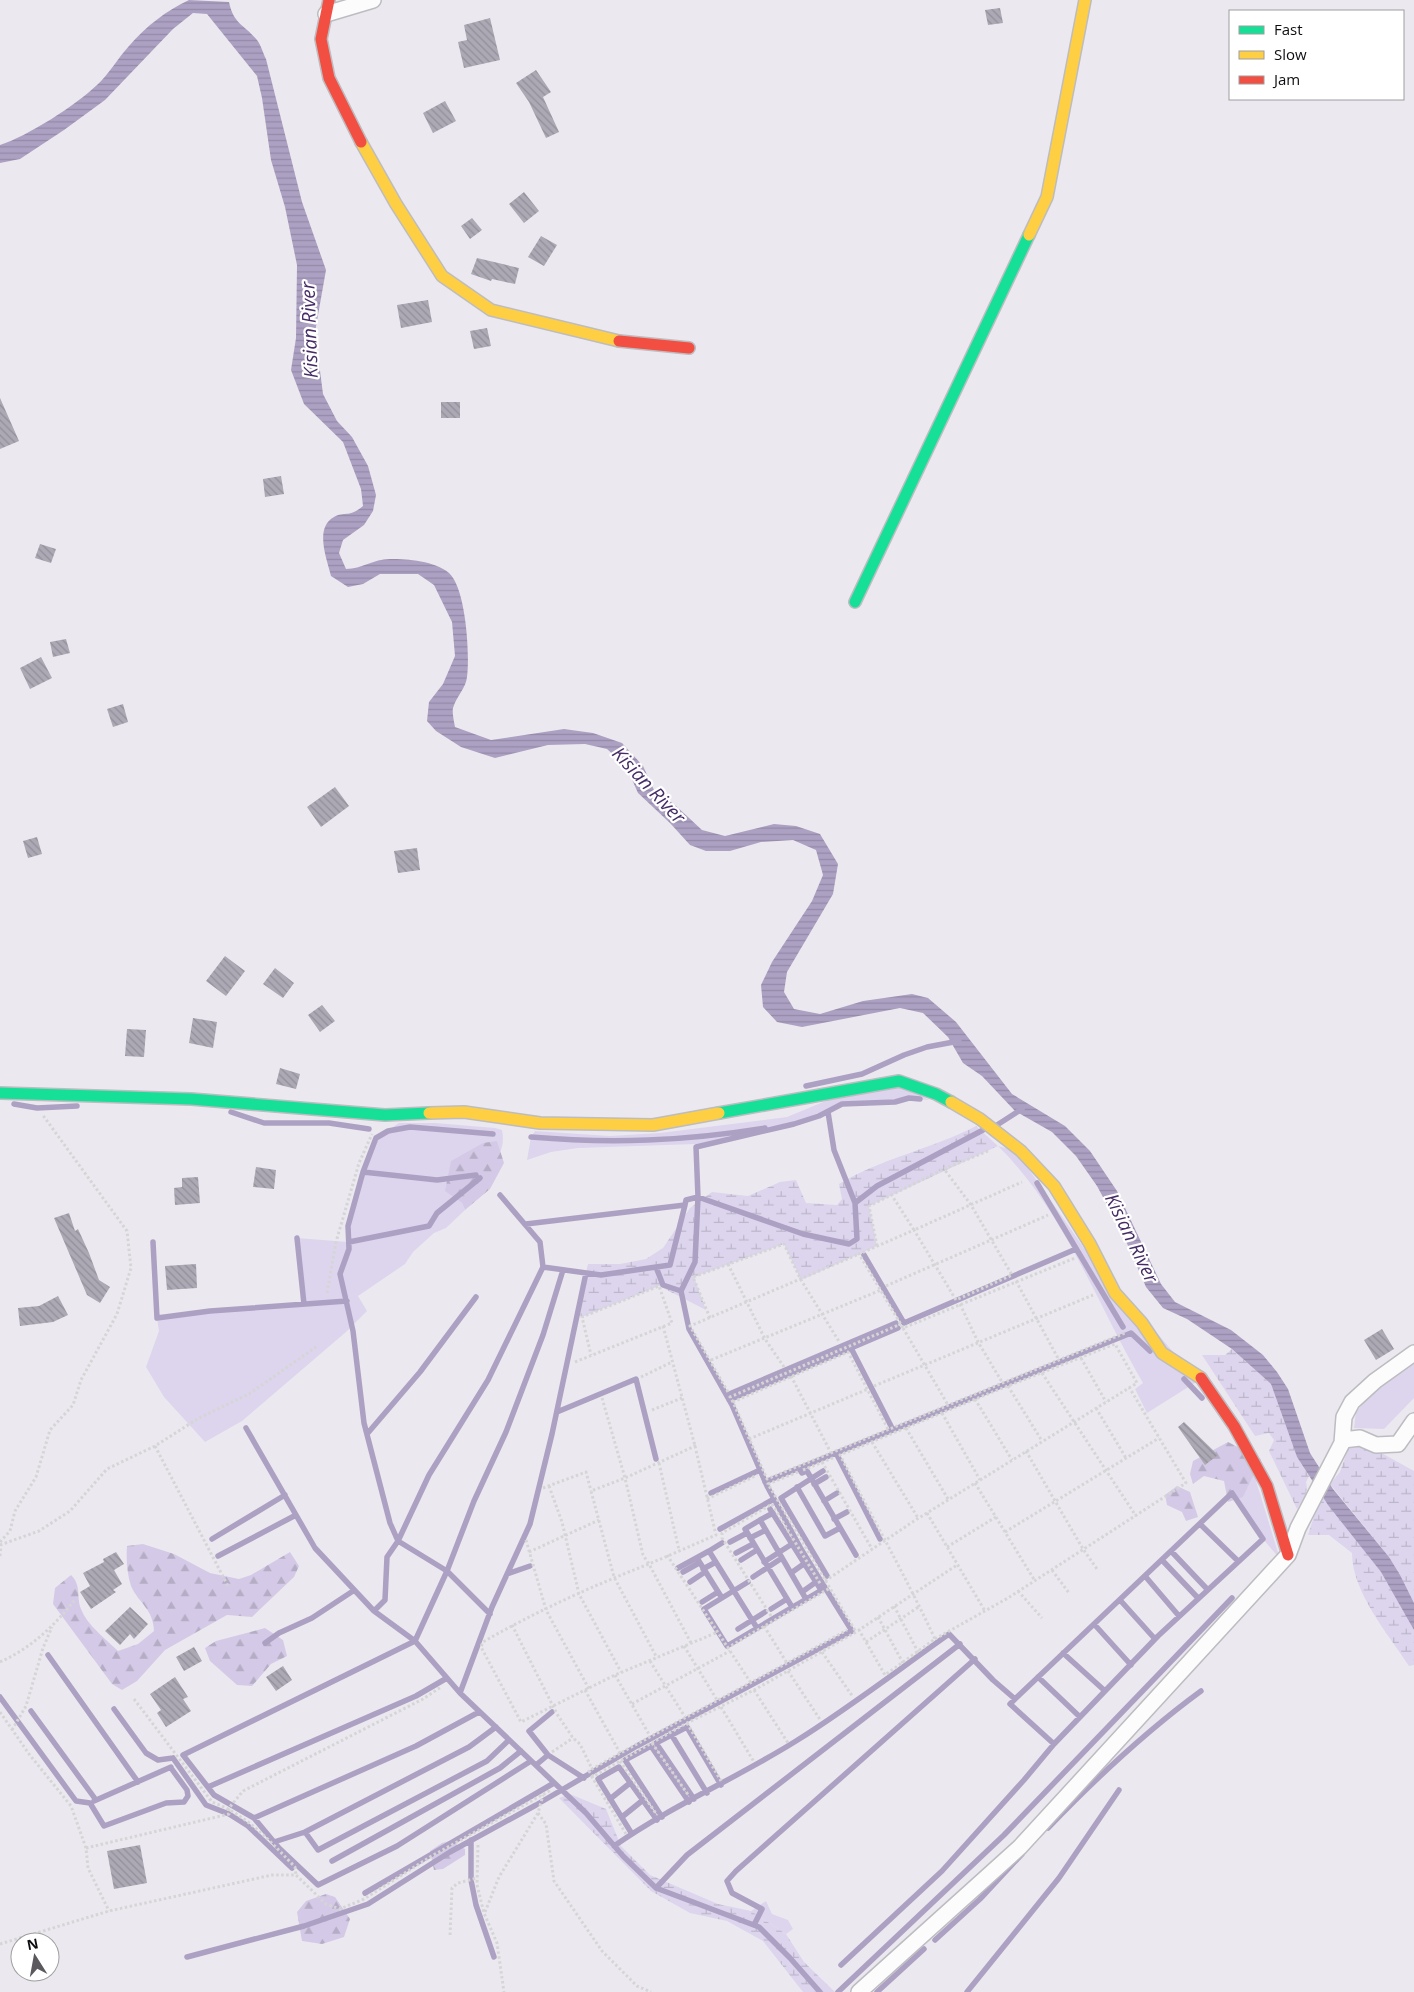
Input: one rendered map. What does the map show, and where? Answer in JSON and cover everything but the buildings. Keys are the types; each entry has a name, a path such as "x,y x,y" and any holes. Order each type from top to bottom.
{"street":[{"path":"373,0 328,7 321,39 329,78 352,126 396,204 442,276 491,310 618,342 689,348"},
{"path":"855,602 1047,196 1085,0"},
{"path":"0,1093 191,1099 372,1114 464,1112 540,1122 653,1125 899,1082 936,1094 980,1119 1021,1150 1054,1186 1090,1244 1115,1293 1142,1323 1162,1353 1201,1378 1234,1426 1267,1486 1288,1555"},
{"path":"859,1992 1020,1847 1288,1555 1298,1528 1343,1441 1344,1417 1352,1402 1375,1381 1414,1353"},
{"path":"1343,1441 1360,1438 1376,1445 1398,1444 1414,1421"}],"path":[{"path":"0,1556 0,1544 10,1531 15,1511 36,1478 50,1430 73,1405 81,1380 117,1314 131,1268 127,1231 27,1094"},
{"path":"327,1293 336,1242 359,1164 372,1137 372,1114"},
{"path":"877,1246 868,1206 989,1150"},
{"path":"891,1194 956,1300 1012,1275 993,1239 971,1205 944,1170"},
{"path":"1019,1173 1025,1181 802,1280 690,1326 711,1360 733,1402 767,1479 1131,1330"},
{"path":"1044,1208 1053,1224"},
{"path":"886,1286 1048,1215"},
{"path":"710,1318 693,1277 784,1244 802,1280 840,1343"},
{"path":"859,1254 923,1366 948,1405"},
{"path":"903,1328 1075,1258 1078,1265"},
{"path":"728,1264 765,1339 784,1368"},
{"path":"1016,1281 1059,1360"},
{"path":"575,1362 672,1323 659,1286 582,1318 591,1355"},
{"path":"874,1386 1093,1296 1089,1288"},
{"path":"711,1360 881,1290"},
{"path":"960,1304 978,1342 1002,1382"},
{"path":"729,1395 900,1324"},
{"path":"662,1326 695,1446 716,1535"},
{"path":"825,1581 885,1541 918,1518 1137,1383 1115,1344 840,1455 885,1541 913,1592 935,1640"},
{"path":"0,1544 47,1526 70,1511 107,1469 155,1446 199,1418 249,1394 316,1348"},
{"path":"733,1402 848,1352 888,1429"},
{"path":"1080,1358 1106,1402"},
{"path":"641,1376 672,1362"},
{"path":"1042,1373 1136,1516"},
{"path":"791,1376 831,1453"},
{"path":"1008,1386 1042,1441"},
{"path":"798,1472 768,1484 825,1581 866,1642 885,1675 935,1640 1035,1581 1186,1483 1129,1387"},
{"path":"749,1439 868,1389"},
{"path":"602,1398 625,1478 644,1555 691,1643"},
{"path":"652,1410 682,1398"},
{"path":"975,1399 1012,1460"},
{"path":"1096,1408 1126,1458"},
{"path":"942,1413 980,1480"},
{"path":"906,1428 948,1499"},
{"path":"1005,1532 1159,1438"},
{"path":"872,1442 918,1518"},
{"path":"155,1446 229,1588"},
{"path":"591,1491 625,1478 695,1446"},
{"path":"1026,1451 1083,1550 1098,1569"},
{"path":"803,1470 835,1457"},
{"path":"822,1462 872,1549"},
{"path":"659,1463 679,1550"},
{"path":"543,1488 586,1472 614,1577 657,1658"},
{"path":"707,1499 757,1474"},
{"path":"975,1483 1035,1581"},
{"path":"549,1486 565,1536 579,1594 621,1672"},
{"path":"718,1632 621,1672 521,1722 481,1648 482,1642 512,1625 614,1577 722,1533 772,1504 821,1585"},
{"path":"927,1513 985,1611"},
{"path":"947,1547 996,1517"},
{"path":"530,1552 599,1520"},
{"path":"722,1533 722,1538 771,1616"},
{"path":"526,1540 546,1610 620,1753"},
{"path":"667,1555 751,1683"},
{"path":"593,1777 686,1724 754,1690 822,1652 957,1565"},
{"path":"1052,1570 1069,1593"},
{"path":"632,1704 699,1669 764,1626 830,1588"},
{"path":"1018,1591 1042,1618"},
{"path":"0,1662 36,1641 52,1627 74,1601"},
{"path":"894,1606 918,1652"},
{"path":"866,1642 920,1606"},
{"path":"878,1617 902,1663"},
{"path":"512,1625 554,1706 573,1738 580,1744 593,1777 626,1834"},
{"path":"764,1626 787,1664"},
{"path":"12,1730 26,1706 42,1648 52,1627"},
{"path":"591,1770 683,1718 848,1630"},
{"path":"684,1646 717,1700"},
{"path":"822,1652 852,1698"},
{"path":"650,1660 686,1724 722,1781"},
{"path":"788,1671 821,1721"},
{"path":"615,1675 650,1736"},
{"path":"86,1848 229,1814 229,1808 243,1791 415,1704 441,1686"},
{"path":"754,1690 788,1743"},
{"path":"134,1698 212,1802 229,1808 253,1825 295,1867 296,1875 326,1904 340,1909 364,1899 430,1857 551,1790"},
{"path":"721,1707 754,1762"},
{"path":"0,1712 71,1806 86,1848 88,1868 109,1911"},
{"path":"552,1752 573,1738"},
{"path":"652,1743 689,1796"},
{"path":"620,1761 657,1815"},
{"path":"484,1913 499,1877 538,1813 543,1794"},
{"path":"538,1813 546,1824 554,1881 602,1951 637,1986 651,1992"},
{"path":"478,1845 477,1878 484,1913 497,1943 504,1992"},
{"path":"0,1944 109,1911 272,1875 296,1875"},
{"path":"450,1935 452,1888 458,1882 477,1878"}],"green space":[{"path":"900,1085 929,1100 909,1098 895,1102 842,1104 819,1116 770,1131 696,1144 578,1148 551,1152 527,1160 531,1137 535,1131 610,1136 660,1133 787,1117 828,1100"},
{"path":"399,1123 435,1123 495,1128 502,1130 503,1142 495,1161 488,1169 451,1195 462,1203 465,1210 446,1228 434,1233 413,1252 405,1264 358,1296 367,1311 346,1332 242,1421 205,1442 164,1397 146,1367 159,1331 157,1318 304,1304 297,1238 348,1242 348,1226 363,1172 376,1138"},
{"path":"976,1126 998,1146 869,1206 877,1246 801,1280 784,1244 694,1277 706,1310 659,1286 582,1317 576,1314 588,1264 620,1264 646,1259 663,1248 690,1208 712,1192 748,1196 780,1182 796,1180 806,1203 837,1205 842,1199 839,1184 872,1167"},
{"path":"497,1141 504,1163 490,1189 465,1210 462,1203 445,1191 451,1161 483,1143"},
{"path":"998,1146 1016,1151 1084,1248 1198,1381 1147,1413 1135,1389 1143,1383 1078,1259 1042,1199"},
{"path":"1232,1349 1271,1384 1297,1457 1309,1476 1306,1482 1305,1496 1297,1509 1269,1451 1274,1440 1269,1433 1255,1436 1202,1355 1225,1355"},
{"path":"1414,1361 1414,1398 1384,1429 1354,1428 1356,1412 1374,1391"},
{"path":"1228,1442 1261,1459 1243,1497 1228,1502 1224,1481 1204,1476 1193,1484 1190,1474 1193,1461"},
{"path":"1350,1443 1378,1451 1414,1471 1414,1603 1389,1557 1330,1484 1340,1472"},
{"path":"1253,1471 1280,1559 1263,1539 1231,1491"},
{"path":"1177,1486 1190,1492 1198,1517 1186,1521 1182,1512 1167,1505 1165,1495"},
{"path":"1323,1496 1381,1572 1404,1610 1414,1630 1414,1665 1409,1666 1364,1597 1358,1583 1352,1553 1329,1535 1308,1535 1318,1504"},
{"path":"143,1544 174,1554 210,1573 239,1579 251,1575 290,1552 299,1566 294,1577 252,1617 227,1615 165,1650 137,1681 122,1690 112,1684 53,1604 55,1588 71,1575 78,1587 81,1609 97,1631 118,1651 138,1644 154,1631 148,1611 131,1586 127,1546"},
{"path":"265,1628 283,1640 287,1656 271,1664 252,1686 237,1685 210,1661 205,1648 216,1641"},
{"path":"570,1794 606,1809 621,1846 650,1875 718,1904 751,1911 786,1934 804,1962 835,1992 803,1992 763,1941 727,1921 690,1913 651,1891 559,1798"},
{"path":"450,1841 465,1849 465,1855 443,1869 434,1870 430,1851 442,1843"},
{"path":"326,1894 335,1897 350,1919 344,1937 322,1944 302,1941 297,1912 306,1901"},
{"path":"766,1901 772,1914 788,1920 793,1929 786,1934 751,1911"}],"water":[{"name":"Kisian River","path":"189,0 229,2 237,20 257,40 266,59 302,202 326,270 315,332 323,394 337,421 352,437 368,466 376,495 373,511 364,525 343,540 339,553 346,569 384,559 413,560 429,563 443,569 455,581 466,622 468,667 466,681 453,708 455,727 491,740 564,729 593,733 622,743 643,766 654,790 675,805 702,830 725,836 774,824 796,826 820,834 838,864 833,894 787,972 784,992 794,1009 820,1014 863,1001 912,994 928,998 956,1022 1012,1094 1065,1126 1090,1151 1117,1191 1161,1284 1175,1302 1231,1330 1263,1355 1277,1372 1288,1389 1310,1453 1333,1489 1389,1557 1400,1575 1414,1603 1414,1630 1381,1572 1328,1505 1297,1457 1271,1384 1232,1349 1187,1319 1163,1308 1146,1287 1122,1232 1097,1186 1076,1156 1052,1132 1015,1111 982,1076 963,1063 948,1037 923,1013 900,1008 802,1027 777,1022 763,1007 761,985 772,962 812,901 823,875 816,850 793,840 761,842 730,851 706,851 690,845 638,793 626,766 607,749 585,744 548,745 495,758 461,747 436,731 427,721 429,702 443,684 455,656 452,622 434,585 418,574 380,574 363,584 348,587 331,576 325,553 323,536 325,528 334,517 354,512 363,506 361,489 343,442 304,404 291,370 296,338 297,265 285,207 271,160 257,76 207,14 193,13 173,29 105,100 64,130 20,159 0,163 0,145 24,135 77,102 101,81 142,32 164,14"}],"waterway":[{"path":"806,1086 862,1074 927,1047 959,1041"},
{"path":"187,1957 304,1926 368,1904 450,1852 536,1805 637,1746 852,1631 801,1549 767,1486 732,1405 689,1329 681,1291 695,1262 698,1197 696,1147 794,1124 819,1116 842,1104 895,1102 909,1098 920,1099"},
{"path":"14,1104 37,1108 77,1106"},
{"path":"997,1125 1022,1109"},
{"path":"231,1112 264,1123 329,1123 369,1129"},
{"path":"828,1112 834,1150 855,1203"},
{"path":"374,1611 385,1600 387,1557 398,1541 390,1523 364,1423 353,1331 340,1274 349,1249 348,1226 363,1172 376,1138 388,1131 410,1127 493,1134"},
{"path":"531,1137 619,1141 648,1140 706,1136 765,1128"},
{"path":"526,1224 685,1205 686,1200 698,1197 803,1234 849,1244 857,1239 855,1203 877,1186 983,1130"},
{"path":"363,1172 437,1180 476,1175"},
{"path":"349,1242 429,1226 437,1213 480,1178"},
{"path":"1037,1183 1123,1327"},
{"path":"490,1614 447,1571 398,1541 429,1475 488,1380 543,1267 540,1242 500,1195"},
{"path":"543,1267 601,1275 670,1265 685,1205"},
{"path":"297,1238 304,1304"},
{"path":"153,1242 157,1318 210,1311 347,1301"},
{"path":"864,1255 904,1323 1076,1249"},
{"path":"656,1267 663,1285 681,1291"},
{"path":"479,1712 416,1746 254,1818 214,1795 183,1755 415,1641 447,1571 474,1501 506,1432 543,1335 563,1270"},
{"path":"460,1693 492,1607 530,1524 552,1434 586,1273"},
{"path":"367,1434 420,1372 476,1297"},
{"path":"727,1395 896,1323"},
{"path":"729,1400 898,1328"},
{"path":"765,1482 1131,1333 1150,1351"},
{"path":"851,1348 891,1426"},
{"path":"557,1412 636,1379 656,1459"},
{"path":"1184,1379 1202,1398"},
{"path":"246,1428 315,1548 374,1611 415,1641 460,1693 586,1813 623,1856 656,1888 759,1927 820,1992"},
{"path":"836,1453 880,1539"},
{"path":"799,1468 802,1473 807,1471 856,1555"},
{"path":"711,1493 760,1470"},
{"path":"823,1471 781,1498 827,1576"},
{"path":"814,1484 826,1477"},
{"path":"797,1487 825,1536 840,1528"},
{"path":"824,1501 837,1493"},
{"path":"841,1965 942,1871 1054,1744 1158,1636 1263,1539 1232,1493 1015,1699"},
{"path":"212,1539 285,1495"},
{"path":"720,1529 774,1499"},
{"path":"770,1509 821,1590"},
{"path":"834,1519 847,1512"},
{"path":"773,1513 760,1520 806,1599"},
{"path":"218,1556 296,1515"},
{"path":"760,1520 745,1529 792,1607"},
{"path":"1200,1524 1238,1561"},
{"path":"750,1538 766,1530"},
{"path":"730,1542 747,1533"},
{"path":"709,1551 722,1543"},
{"path":"736,1553 753,1544"},
{"path":"764,1562 792,1544"},
{"path":"741,1560 757,1550"},
{"path":"678,1568 709,1551 757,1628"},
{"path":"1171,1551 1207,1589"},
{"path":"697,1558 722,1598"},
{"path":"753,1577 782,1558"},
{"path":"1162,1560 1198,1598"},
{"path":"703,1569 716,1562"},
{"path":"683,1572 699,1563"},
{"path":"791,1573 805,1563"},
{"path":"507,1574 530,1566"},
{"path":"690,1582 705,1572"},
{"path":"1145,1576 1179,1616"},
{"path":"748,1582 704,1609 727,1646 825,1588"},
{"path":"802,1592 816,1582"},
{"path":"265,1643 279,1633 312,1618 353,1591"},
{"path":"702,1602 718,1592"},
{"path":"838,1992 1004,1835 1232,1598"},
{"path":"771,1609 787,1599"},
{"path":"1120,1600 1155,1639"},
{"path":"738,1629 765,1612"},
{"path":"1094,1624 1131,1665"},
{"path":"614,1846 658,1818 796,1741 949,1634 993,1680 1015,1699 1010,1704 1054,1744"},
{"path":"656,1888 687,1855 960,1644"},
{"path":"1063,1653 1105,1691"},
{"path":"48,1655 138,1782"},
{"path":"754,1925 762,1909 732,1893 727,1881 975,1659"},
{"path":"1038,1677 1080,1717"},
{"path":"208,1787 416,1696 447,1678"},
{"path":"1048,1828 1122,1756 1201,1691"},
{"path":"0,1697 76,1801 90,1803 104,1826 166,1803 184,1802 188,1796 187,1790 171,1768"},
{"path":"114,1709 146,1753 158,1760 173,1758"},
{"path":"31,1711 96,1800"},
{"path":"536,1765 548,1755 529,1731 552,1712"},
{"path":"274,1842 305,1832 469,1747 496,1727"},
{"path":"694,1799 656,1743 687,1727 721,1785"},
{"path":"671,1734 707,1793"},
{"path":"305,1832 318,1850 487,1761 509,1740"},
{"path":"662,1817 625,1760 651,1746 689,1802"},
{"path":"332,1861 500,1768 521,1751"},
{"path":"548,1755 584,1778"},
{"path":"173,1758 206,1805 229,1814 248,1826 292,1868"},
{"path":"254,1818 279,1848 318,1885 397,1846 531,1761"},
{"path":"94,1801 171,1767"},
{"path":"632,1834 598,1779 619,1767 657,1820"},
{"path":"365,1893 554,1783"},
{"path":"610,1799 630,1783"},
{"path":"967,1992 1059,1878 1119,1790"},
{"path":"622,1817 643,1800"},
{"path":"471,1840 471,1880 476,1905 494,1957"},
{"path":"935,1940 980,1899 1022,1854"},
{"path":"877,1992 924,1949"}],"traffic: fast":[{"path":"855,602 1029,235"},
{"path":"719,1113 899,1081 936,1094 951,1102"},
{"path":"0,1093 191,1099 385,1115 429,1113"}],"traffic: slow":[{"path":"1029,235 1047,197 1085,0"},
{"path":"361,142 396,204 442,276 491,310 619,341"},
{"path":"951,1102 980,1119 1021,1151 1054,1186 1090,1244 1115,1293 1142,1323 1162,1353 1201,1378"},
{"path":"429,1113 464,1112 540,1123 653,1125 719,1113"}],"traffic: jam":[{"path":"329,0 321,39 329,78 361,142"},
{"path":"619,341 689,348"},
{"path":"1201,1378 1234,1426 1267,1486 1288,1555"}]}
